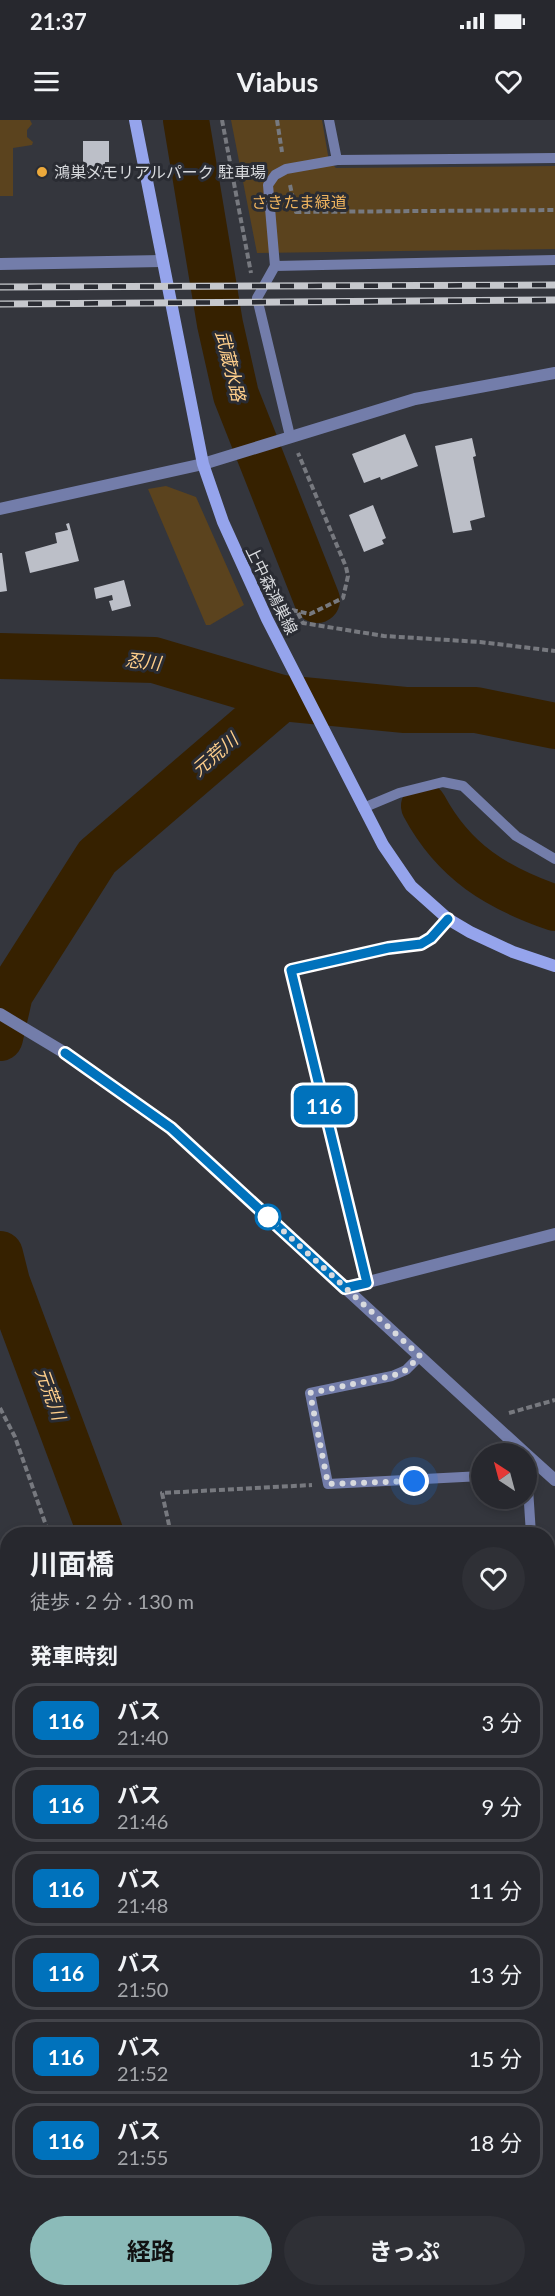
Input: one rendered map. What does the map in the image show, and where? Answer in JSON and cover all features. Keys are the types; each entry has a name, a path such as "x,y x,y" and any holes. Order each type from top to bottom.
{"main road":[{"name":"上中森鴻巣線","path":"135,120 203,464 223,522 265,614 363,808 383,845 406,879 448,919 492,943 555,966"}],"street":[{"path":"0,264 162,261"},
{"path":"0,509 203,464 415,399 555,373"},
{"path":"0,1014 65,1053 171,1128 514,1443"},
{"path":"345,1288 555,1234"},
{"path":"537,1464 555,1480"}],"lane":[{"path":"329,120 337,160"},
{"path":"290,436 257,298 275,266 268,184 275,175 286,168 337,160 555,158"},
{"path":"275,266 555,260"},
{"path":"363,808 399,793 443,782 463,786 516,836 555,859"},
{"path":"367,1283 291,970 388,948 421,944 431,938 448,919"},
{"path":"420,1356 406,1370 392,1376 310,1393 328,1484 471,1477"},
{"path":"529,1509 531,1527"}],"path":[{"path":"222,120 251,272"},
{"path":"277,120 296,212 555,210"},
{"path":"265,614 280,607 310,614 343,598 348,576 290,436"},
{"path":"298,613 303,623 384,636 480,642 555,651"},
{"path":"493,1423 513,1412 555,1400"},
{"path":"0,1408 1,1415 15,1437 47,1527"},
{"path":"169,1527 162,1493 328,1484"}],"green space":[{"path":"0,120 30,120 32,124 27,130 27,137 33,142 32,145 13,148 13,196 0,196"},
{"name":"さきたま緑道","path":"231,120 322,120 329,161 336,168 555,166 555,249 257,253"},
{"path":"166,486 196,497 244,605 210,625 206,625 148,489"}],"building":[{"path":"83,141 109,141 109,162 105,162 104,179 83,179"},
{"path":"405,434 418,466 381,480 380,477 364,483 352,454"},
{"path":"472,438 476,456 473,457 485,517 470,521 472,530 453,533 435,446"},
{"path":"373,505 386,538 382,540 384,544 364,552 349,515"},
{"path":"69,523 79,561 30,573 25,552 57,543 55,533 68,530 66,524"},
{"path":"0,553 2,553 7,591 0,592"},
{"path":"124,580 131,606 112,611 109,601 113,600 112,595 96,599 94,588"}],"waterway":[{"name":"武蔵水路","path":"186,120 220,324 236,395 317,600"},
{"name":"忍川","path":"0,656 154,660 282,698 405,710 476,710 555,726"},
{"name":"元荒川","path":"0,1038 10,994 97,857 282,698"},
{"name":"武蔵水路","path":"424,806 436,826 463,858 514,892 555,908"},
{"name":"元荒川","path":"0,1254 7,1282 98,1527"}],"railway":[{"path":"0,287 555,285"},
{"path":"0,304 555,300"}],"bus line":[{"name":"116","path":"65,1053 171,1128 345,1288 367,1283 291,970 388,948 421,944 431,938 448,919"}],"place":[{"name":"鴻巣メモリアルパーク 駐車場","path":"42,172"}],"route":[{"path":"268,1217 420,1356 406,1370 392,1376 310,1393 328,1484 414,1481"}]}
